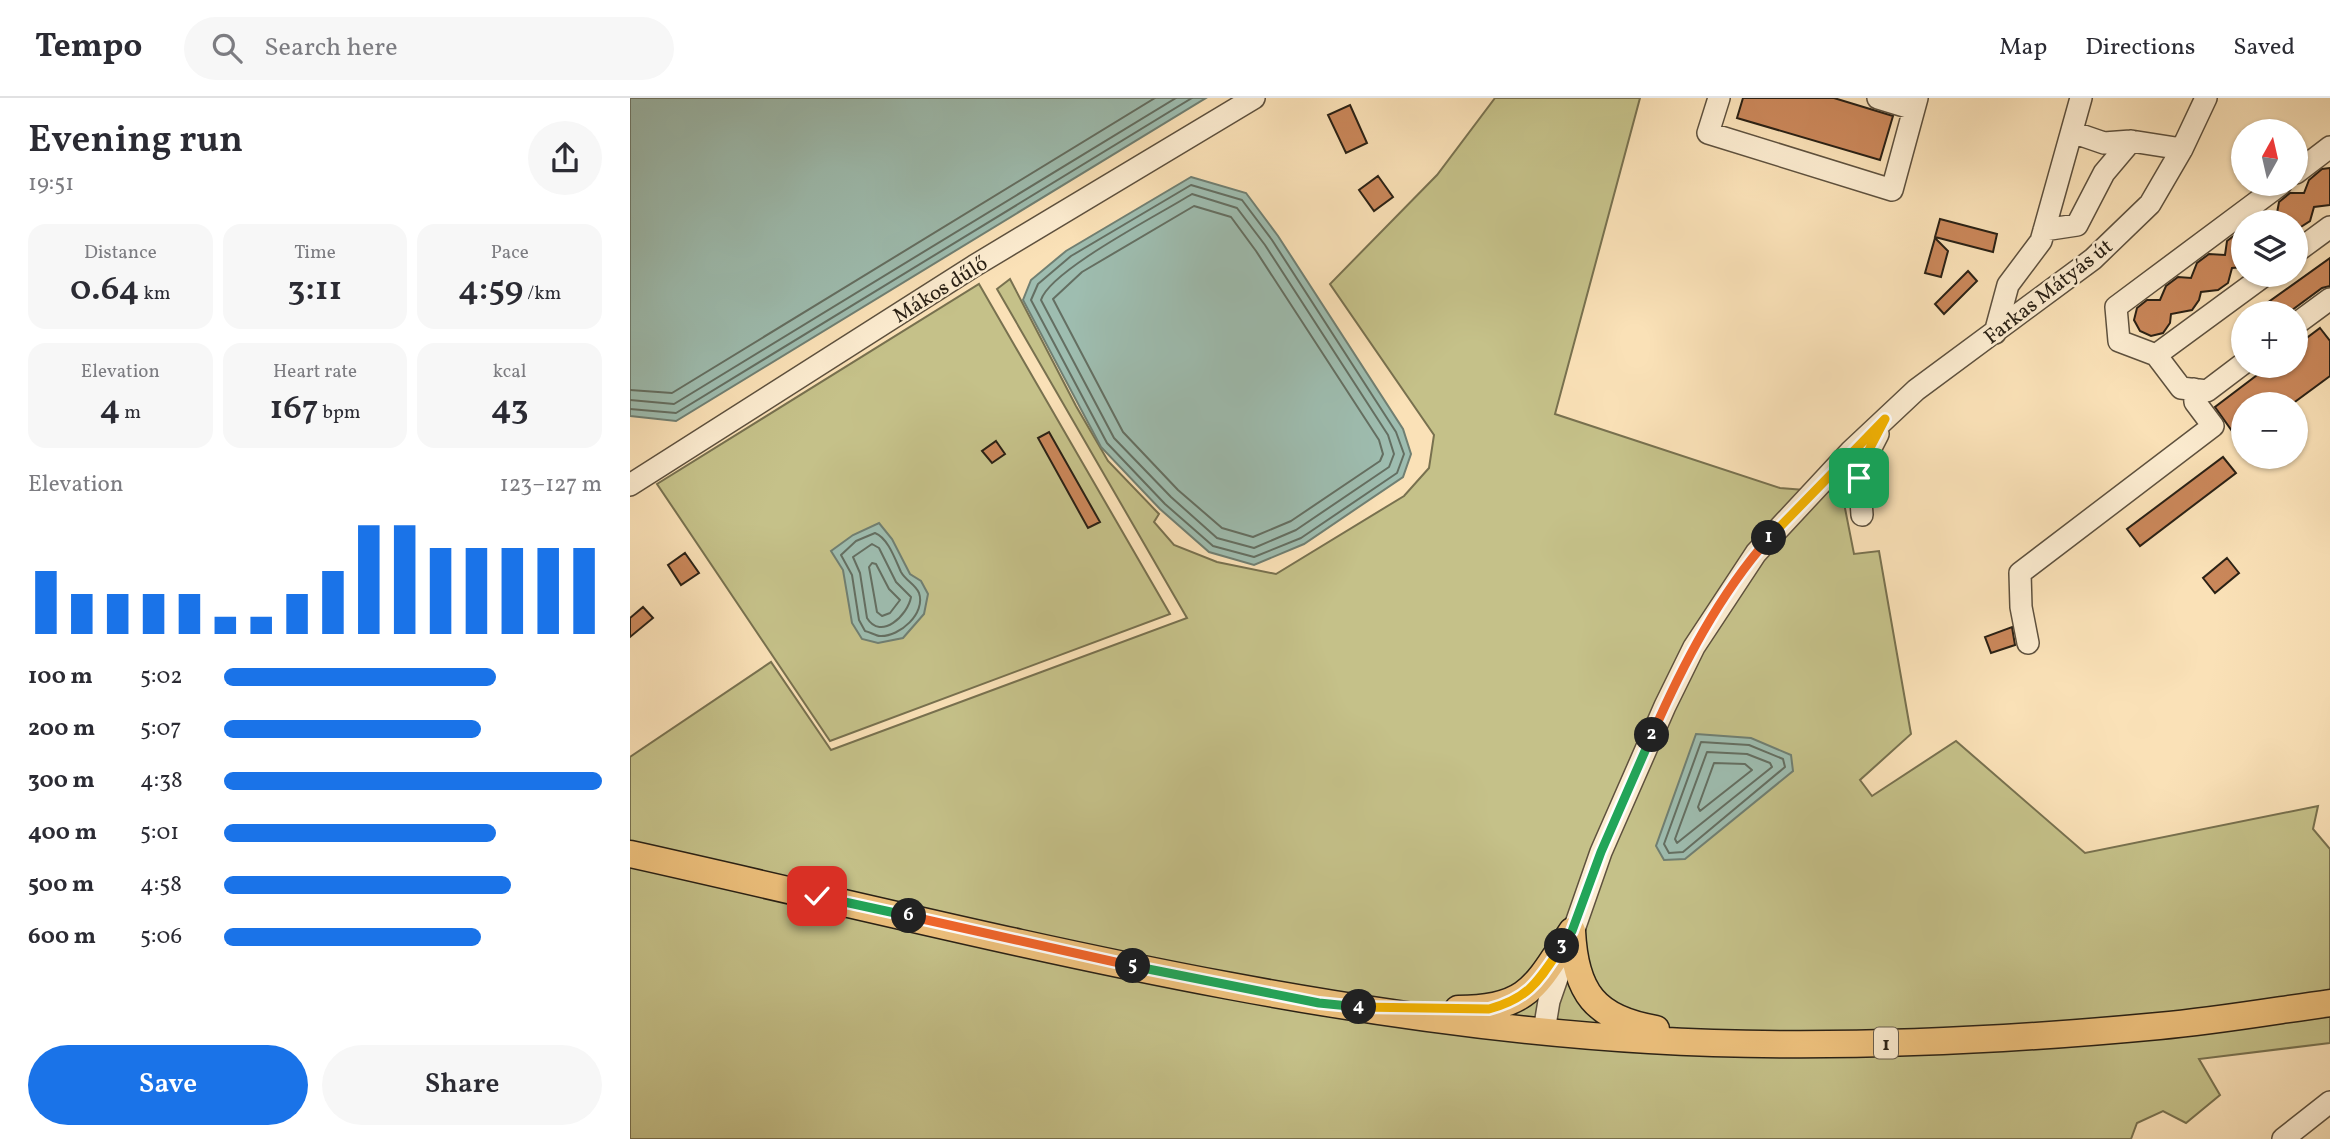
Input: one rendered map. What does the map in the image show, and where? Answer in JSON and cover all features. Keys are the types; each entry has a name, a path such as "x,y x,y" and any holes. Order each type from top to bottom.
{"main road":[{"name":"1","path":"630,854 1097,958 1348,1007 1588,1035 1646,1033 1751,1044 1824,1046 2021,1037 2163,1026 2330,1003"},
{"path":"1348,1007 1489,1009 1509,1003 1534,987 1572,931"},
{"path":"1572,931 1574,962 1583,989 1606,1014 1646,1033"}],"street":[{"name":"Mákos dűlő","path":"630,485 974,266 1254,98"},
{"path":"1719,98 1708,133 1892,190 1916,103 1878,98"},
{"path":"1995,333 2008,285 2041,241 2081,98"},
{"name":"Farkas Mátyás út","path":"1544,1031 1549,1001 1601,852 1665,706 1694,647 1756,553 1851,451 1916,390 2093,259 2150,204 2182,149 2206,98"},
{"path":"2072,132 2104,143 2130,141 2182,149"},
{"path":"2044,230 2077,225 2104,173 2130,141"},
{"path":"2308,164 2330,148"},
{"path":"2231,372 2207,390 2181,388 2155,355 2119,341 2116,307 2265,196"},
{"path":"2308,243 2330,227"},
{"path":"2155,355 2248,287"},
{"path":"2308,315 2330,299"},
{"path":"2028,643 2021,607 2020,573 2213,426 2195,402 2194,389"},
{"path":"1862,515 1858,471 1885,419"},
{"path":"2283,1139 2330,1102"}],"shaded area":[{"path":"1495,98 1640,98 1555,414 1780,488 1842,493 1854,554 1879,551 1911,734 1860,780 1872,796 1956,741 2085,853 2318,806 2313,829 2330,849 2330,1043 2199,1059 2220,1095 2186,1123 2163,1111 2137,1123 2131,1139 630,1139 630,757 771,662 831,750 1187,618 997,289 1010,279 1108,461 1159,514 1154,522 1174,545 1217,562 1276,574 1404,496 1429,468 1434,435 1330,284 1437,175"},
{"path":"979,284 1170,614 830,741 657,484"}],"water":[{"path":"630,98 1206,98 676,421 630,416"},
{"path":"1191,177 1246,193 1278,236 1403,429 1411,454 1403,477 1304,544 1254,565 1209,552 1160,509 1101,447 1023,300 1031,280 1066,251"},
{"path":"879,523 892,539 910,574 921,581 928,594 924,614 903,638 878,643 862,639 852,623 843,570 831,551 853,535"},
{"path":"1696,734 1751,738 1791,755 1793,771 1685,859 1664,860 1656,846"}],"building":[{"path":"1743,98 1834,98 1893,116 1880,160 1737,118"},
{"path":"1350,105 1367,143 1346,153 1328,115"},
{"path":"2330,168 2330,205 2314,207 2308,222 2308,210 2278,210 2279,202 2286,196 2308,196 2309,180 2322,169"},
{"path":"1378,176 1393,197 1374,211 1359,190"},
{"path":"1940,219 1997,234 1993,252 1935,237"},
{"path":"1935,238 1948,251 1941,277 1925,273"},
{"path":"2231,238 2231,272 2228,283 2218,290 2201,292 2192,310 2171,314 2170,323 2163,333 2151,336 2140,331 2134,320 2137,308 2147,300 2160,300 2166,286 2178,277 2191,278 2197,263 2209,254 2225,255 2227,241"},
{"path":"2330,258 2330,286 2322,288 2304,301 2270,301 2289,287 2308,287 2308,274"},
{"path":"1968,271 1977,281 1944,314 1935,304"},
{"path":"2320,328 2330,341 2330,376 2308,392 2235,392 2253,378 2308,378 2308,337"},
{"path":"2231,395 2231,430 2215,407"},
{"path":"1049,432 1100,522 1088,528 1038,438"},
{"path":"996,441 1005,454 992,463 982,451"},
{"path":"2223,457 2236,473 2140,546 2127,529"},
{"path":"685,553 699,573 681,585 668,565"},
{"path":"2227,558 2239,573 2215,593 2203,578"},
{"path":"643,607 653,618 630,637 630,618"},
{"path":"2012,627 2015,645 1991,653 1985,637"}],"route":[{"path":"817,896 1097,958 1319,1003 1348,1007 1489,1009 1509,1003 1534,987 1572,931 1601,852 1665,706 1694,647 1721,602 1756,553 1788,516 1885,419 1858,471 1859,478"}]}
